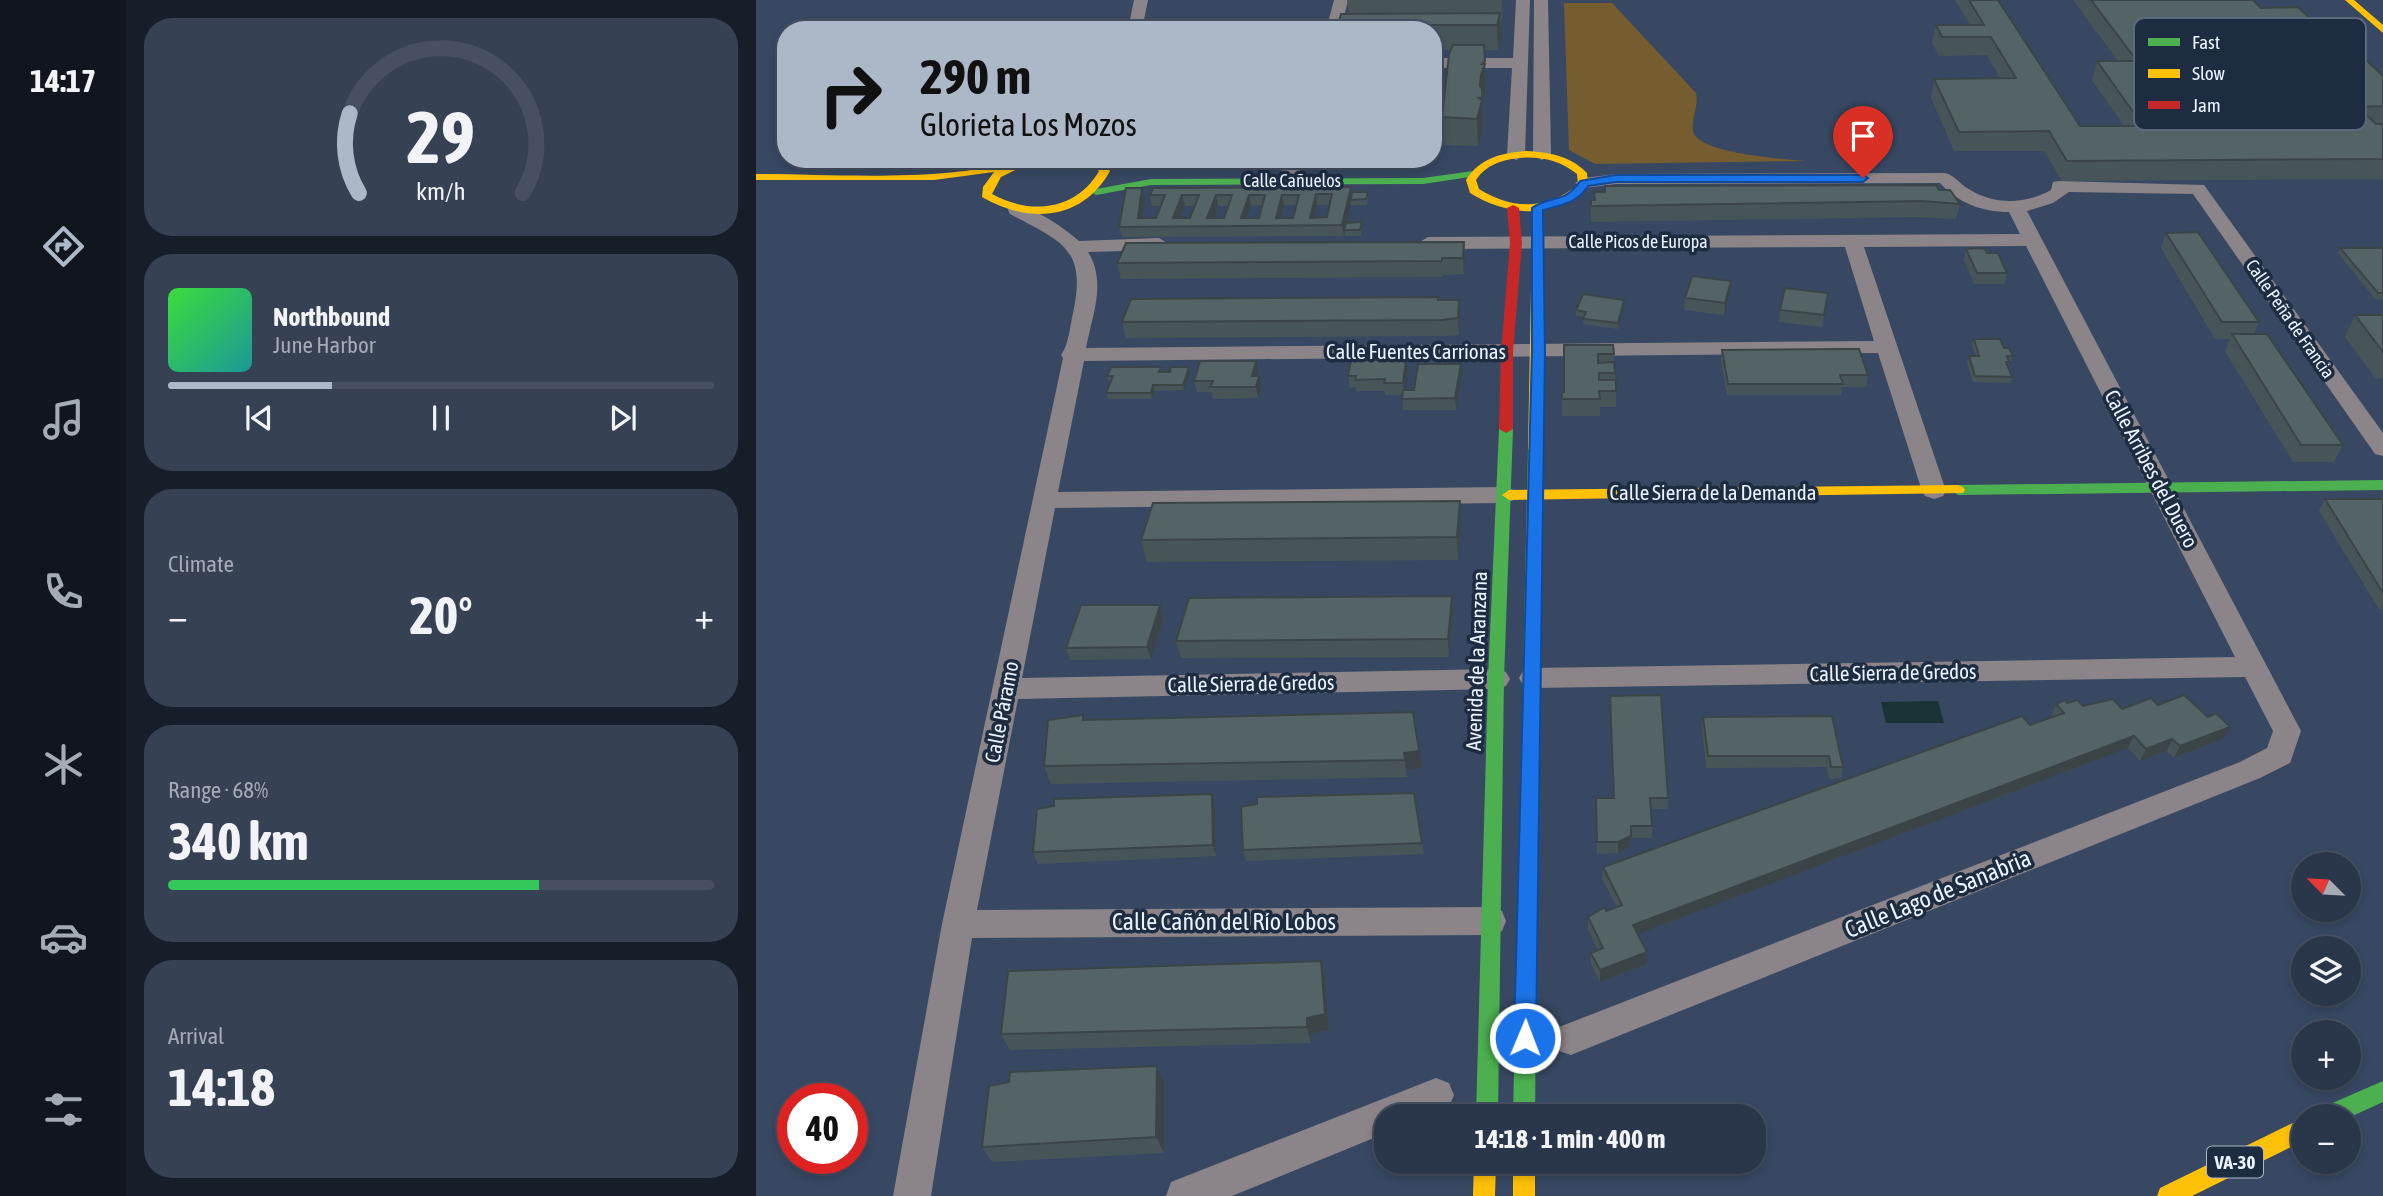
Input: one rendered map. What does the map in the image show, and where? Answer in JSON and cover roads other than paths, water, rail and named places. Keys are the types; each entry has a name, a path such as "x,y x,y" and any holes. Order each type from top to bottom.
{"main road":[{"path":"2349,0 2383,30"},
{"path":"2368,0 2383,13"},
{"path":"1516,155 1542,155 1569,163 1583,178 1577,194 1568,200 1537,208 1513,208 1489,202 1479,196 1472,180 1490,162 1516,155"},
{"path":"756,177 934,177 1001,168"},
{"path":"986,195 987,186 994,176 1006,168"},
{"path":"1096,192 1104,181 1099,168"},
{"name":"Calle Cañuelos","path":"1112,168 1151,181"},
{"name":"Calle Cañuelos","path":"1017,210 1048,210 1079,202 1096,192 1151,181 1472,180"},
{"path":"756,188 960,192 986,195 1002,207 1017,210"},
{"name":"Avenida de la Aranzana","path":"1487,1104 1496,679 1505,495 1507,352 1516,243 1513,208"},
{"path":"1524,1104 1538,351 1537,208"},
{"name":"Calle Sierra de la Demanda","path":"1505,495 2383,485"},
{"path":"2355,1104 2383,1091"},
{"name":"VA-30","path":"2168,1196 2291,1135"},
{"path":"1484,1196 1485,1174"},
{"path":"1524,1174 1524,1196"}],"street":[{"path":"1137,21 1141,0"},
{"path":"1335,21 1341,0"},
{"path":"1516,155 1523,0"},
{"path":"1541,0 1542,155"},
{"path":"1442,63 1519,62"},
{"path":"1289,180 1292,168"},
{"path":"1583,178 1945,178 1962,194 1984,202 2016,208"},
{"name":"Calle Peña de Francia","path":"2016,208 2048,201 2060,192 2059,186 2198,188 2383,449"},
{"path":"1070,242 1067,215 1079,202"},
{"name":"Calle Arribes del Duero","path":"2016,208 2287,731"},
{"path":"1017,210 1070,242 1183,244"},
{"path":"1852,240 1934,491"},
{"name":"Calle Picos de Europa","path":"1412,243 2031,240"},
{"name":"Calle Páramo","path":"912,1196 958,924 1007,689 1042,500 1089,283 1087,265 1070,242"},
{"name":"Calle Fuentes Carrionas","path":"1072,355 1887,347"},
{"name":"Calle Sierra de la Demanda","path":"1042,500 1505,495"},
{"name":"Calle Sierra de Gredos","path":"1533,678 2254,667"},
{"name":"Calle Sierra de Gredos","path":"1007,689 1496,679"},
{"name":"Calle Lago de Sanabria","path":"1571,1039 2250,770 2280,755 2287,731"},
{"name":"Calle Cañón del Río Lobos","path":"958,924 1490,921"},
{"path":"1185,1196 1436,1095"}]}
